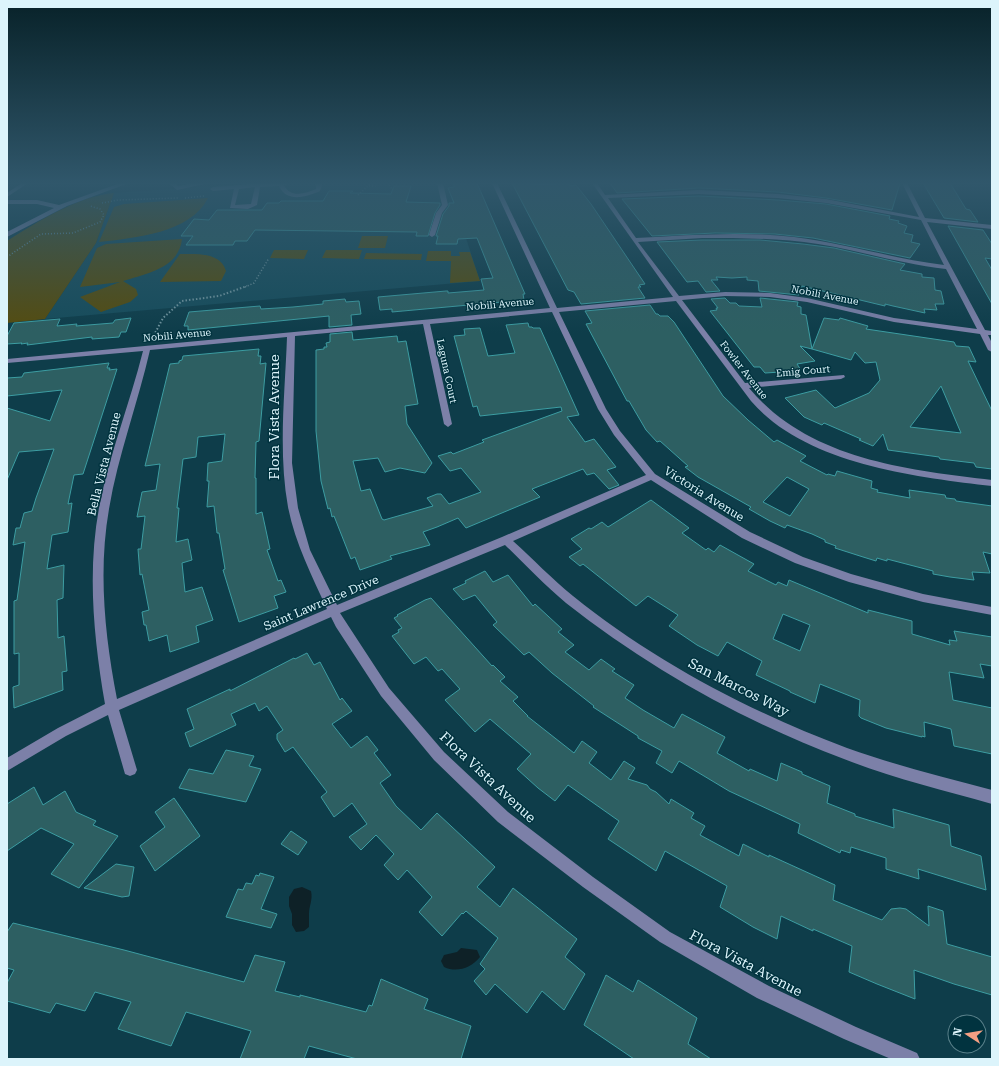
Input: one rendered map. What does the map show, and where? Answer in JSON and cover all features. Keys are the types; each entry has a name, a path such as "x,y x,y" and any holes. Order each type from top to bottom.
{"street":[{"name":"Victoria Avenue","path":"518,233 602,410 617,433 652,476 746,535 800,560 849,578 923,598 992,611"},
{"name":"Fowler Avenue","path":"629,233 676,298 743,386 761,407 783,425 824,448 872,464 926,476 992,483"},
{"path":"930,233 992,350"},
{"path":"634,240 724,236 775,237 815,241 855,249 895,260 947,267"},
{"name":"Nobili Avenue","path":"7,361 725,294 770,295 807,300 894,320 992,333"},
{"name":"Laguna Court","path":"426,321 448,424"},
{"name":"Flora Vista Avenue","path":"291,334 287,463 293,508 305,550 340,624 384,692 439,756 503,816 588,882 665,936 763,992 850,1033 911,1059"},
{"name":"Bella Vista Avenue","path":"130,770 112,707 101,638 98,592 100,547 104,509 113,469 147,348"},
{"name":"Emig Court","path":"743,386 841,378"},
{"name":"Saint Lawrence Drive","path":"7,765 62,732 112,707 334,611 506,540 652,476"},
{"name":"San Marcos Way","path":"506,540 569,599 639,650 726,701 795,733 846,754 895,770 992,797"}],"path":[{"path":"7,257 41,234 74,233"},
{"path":"158,338 153,337 163,318 182,301 219,296 240,290 254,283 269,258"}],"shaded area":[{"path":"20,233 100,233 96,243 45,319 7,323 7,241"},
{"path":"100,233 464,233 480,281 45,319 96,243"},
{"path":"103,233 157,233 144,236 99,242"},
{"path":"362,236 388,236 385,248 358,248"},
{"path":"182,239 180,249 175,257 168,263 142,276 123,281 136,289 138,295 130,302 101,312 80,297 120,282 80,287 97,248 106,244"},
{"path":"274,250 308,250 304,259 270,258"},
{"path":"326,250 362,250 359,259 322,258"},
{"path":"428,251 451,251 451,256 460,256 459,252 470,252 480,281 450,283 451,261 426,261"},
{"path":"366,253 422,254 421,260 364,259"},
{"path":"180,254 207,255 219,260 226,271 221,281 160,282"},
{"path":"302,887 311,891 312,897 309,911 309,927 304,931 296,932 292,925 289,897 294,889"},
{"path":"461,948 477,950 480,957 468,967 454,970 444,967 441,961 444,955 457,952"}],"building":[{"path":"183,233 253,233 247,241 235,241 233,245 186,245 193,236 181,236"},
{"path":"417,233 429,233 428,236 416,236"},
{"path":"437,233 499,233 525,294 523,294 524,300 392,312 392,309 380,310 378,297 446,291 448,291 448,293 484,290 481,279 493,278 477,238 458,239 457,244 436,244 438,236 436,236"},
{"path":"538,233 610,233 645,284 639,285 641,287 638,287 645,298 581,304 574,292 568,290"},
{"path":"649,233 904,233 913,235 911,242 920,244 910,258 813,238 775,234 715,233 652,236"},
{"path":"952,233 985,233 992,244 992,259 985,258 992,270 992,304"},
{"path":"760,240 803,244 834,248 905,264 900,270 922,274 922,277 934,278 935,290 941,291 944,304 935,304 937,310 924,309 925,313 885,304 885,306 802,286 802,288 798,287 799,295 759,291 758,281 747,280 747,277 716,277 718,280 711,280 720,291 706,292 698,281 687,282 657,242"},
{"path":"725,298 730,303 736,303 739,306 762,307 760,298 798,302 797,306 801,307 801,314 806,315 812,349 800,346 815,361 797,364 801,370 781,372 765,373 760,367 754,367 710,311 717,310 716,308 718,308 711,299"},
{"path":"345,299 346,302 359,301 361,314 351,315 352,325 329,327 329,316 188,330 188,326 184,326 189,312 260,306 261,309 293,307 323,304 323,301"},
{"path":"650,305 656,314 660,316 668,316 674,322 723,396 774,442 777,440 806,456 800,461 827,475 835,476 837,471 872,481 871,488 878,490 877,492 910,498 909,490 945,495 946,498 955,499 956,501 992,506 992,554 983,552 990,573 972,572 974,580 950,577 933,574 933,571 887,559 887,561 877,558 876,561 835,548 836,546 825,542 825,540 812,534 787,525 785,528 770,521 749,509 751,507 698,477 685,467 688,466 660,441 657,442 646,430 629,401 627,401 586,324 592,323 585,311","holes":["787,477 809,489 790,516 763,502"]},
{"path":"131,318 126,332 121,332 119,337 92,339 92,337 27,345 28,343 7,344 7,336 14,323 60,319 57,326 77,324 76,326 113,323 115,320"},
{"path":"824,318 839,320 840,318 868,326 866,329 954,342 956,346 969,347 976,362 968,361 992,411 992,469 976,467 974,463 888,450 883,434 873,446 859,440 861,439 824,423 822,425 804,417 785,398 816,390 835,408 869,393 880,380 876,362 865,363 855,352 851,360 812,349","holes":["941,386 961,433 910,427"]},
{"path":"528,323 529,327 540,328 579,415 567,417 585,442 594,439 616,467 607,470 619,485 609,489 594,473 587,475 583,469 532,489 540,497 466,528 458,518 423,532 430,545 390,556 392,559 360,570 355,557 351,559 334,516 332,517 330,508 328,509 321,481 316,431 316,350 327,347 326,343 330,342 330,334 352,332 353,340 397,336 398,342 406,341 418,404 405,406 407,424 432,463 425,473 400,468 385,472 378,458 353,461 361,491 370,489 382,519 384,520 433,506 427,498 437,494 441,494 449,504 481,492 461,468 450,471 438,456 451,452 453,454 484,442 482,440 562,411 561,407 480,416 477,406 473,407 454,336 465,335 464,329 480,328 488,356 515,353 506,325"},
{"path":"259,349 258,356 261,356 260,364 266,363 259,441 256,442 256,514 262,512 270,549 267,550 278,581 281,580 286,592 274,596 278,608 239,622 223,570 225,569 219,533 217,533 214,506 207,507 209,481 207,481 208,463 222,461 225,434 198,437 196,457 183,459 177,508 179,508 176,542 188,539 192,560 182,563 185,592 202,587 213,620 196,626 199,642 170,652 167,635 149,641 146,625 144,625 142,612 149,610 142,574 140,575 138,549 141,549 145,516 137,517 142,492 156,490 160,464 145,466 170,364 179,363 183,356"},
{"path":"109,363 107,368 110,368 109,370 117,369 83,474 74,475 68,504 72,503 68,532 52,535 47,569 64,565 63,598 57,600 58,638 64,636 67,671 62,672 63,690 14,708 13,687 19,685 19,653 14,654 14,601 17,600 25,542 13,545 16,528 20,528 24,513 32,511 54,449 19,452 7,480 7,408 50,421 62,390 7,396 7,378 22,377 24,373"},
{"path":"651,500 689,528 682,533 706,550 708,548 714,552 720,545 754,564 748,571 776,585 778,582 787,586 789,580 868,613 868,610 912,621 912,634 950,645 949,640 957,641 954,631 992,637 992,666 980,664 984,678 949,672 953,700 992,708 992,754 954,746 951,729 924,722 925,737 922,737 886,728 861,718 859,716 860,700 820,684 815,703 756,675 762,661 727,642 718,656 697,645 669,626 678,615 648,596 636,606 583,564 580,566 569,557 582,549 571,539 602,522 608,527","holes":["783,614 810,625 800,651 773,639"]},
{"path":"485,571 493,582 508,575 533,606 535,604 562,629 558,632 574,645 565,652 589,670 601,659 615,669 612,671 634,685 625,698 674,728 682,714 725,737 717,753 749,771 750,769 777,781 781,763 830,786 827,803 855,814 855,816 894,828 893,809 949,825 951,846 981,856 986,890 918,869 919,879 886,869 886,858 851,847 850,853 841,850 840,853 798,833 800,824 729,791 679,761 672,773 656,763 662,751 638,738 638,736 593,707 594,706 552,673 529,652 524,655 493,625 497,622 475,595 463,600 453,589"},
{"path":"431,598 492,666 493,665 505,677 500,681 518,697 513,701 527,716 574,753 582,741 597,752 589,763 611,780 624,761 635,768 628,779 647,785 669,804 671,799 694,813 691,818 705,826 700,835 739,856 743,844 769,857 769,855 835,885 833,900 882,920 891,909 900,908 906,909 929,926 928,906 943,911 947,944 992,957 992,995 914,970 915,999 877,984 849,972 852,946 813,929 813,931 781,916 777,939 753,927 720,907 727,886 665,851 656,871 608,839 619,821 568,785 555,801 538,788 517,769 531,754 490,719 475,732 445,700 460,689 442,669 438,671 426,657 414,664 392,636 399,632 398,630 402,628 394,618 398,616 397,615"},
{"path":"307,653 314,665 320,662 340,700 342,698 352,711 332,724 351,748 367,736 378,750 374,753 391,775 380,783 396,806 421,830 437,813 495,867 477,887 500,907 513,888 577,939 565,957 585,974 564,1010 542,991 527,1013 495,984 486,995 474,981 485,969 480,964 498,938 466,911 463,914 462,913 442,936 419,912 432,897 407,870 398,880 384,865 394,854 376,835 361,850 349,837 367,824 352,803 334,817 321,797 327,792 293,747 285,752 277,739 277,734 283,730 267,706 259,711 255,703 231,714 236,725 190,747 185,733 194,729 187,709 230,689 230,691 294,658 295,659"},
{"path":"226,750 254,756 249,766 261,769 246,802 179,788 189,769 213,774"},
{"path":"34,787 43,805 65,791 76,812 96,821 93,825 118,836 79,888 51,874 74,844 41,828 7,851 7,804"},
{"path":"174,798 200,836 155,871 140,846 165,827 155,812"},
{"path":"291,831 307,842 298,855 281,844"},
{"path":"116,864 134,867 129,896 122,897 84,888"},
{"path":"260,873 274,877 261,909 277,914 271,928 226,917 238,889 243,890 246,883 252,884 256,875 259,876"},
{"path":"13,923 124,950 244,982 255,955 285,962 275,991 300,997 300,995 366,1012 369,1005 372,1006 381,979 428,999 424,1009 471,1026 461,1059 357,1059 309,1046 304,1059 240,1059 251,1031 186,1012 171,1046 118,1029 131,1002 95,992 85,1011 56,1003 50,1013 7,1001 7,983 14,970 7,968 7,932"},
{"path":"606,975 633,992 638,980 697,1018 688,1044 711,1059 634,1059 584,1025"}]}
